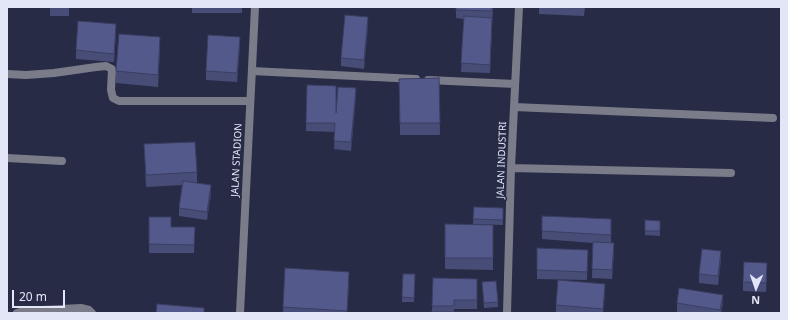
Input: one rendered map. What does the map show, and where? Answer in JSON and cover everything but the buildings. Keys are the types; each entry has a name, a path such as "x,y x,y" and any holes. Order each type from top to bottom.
{"street":[{"name":"JALAN STADION","path":"240,313 255,7"},
{"name":"JALAN INDUSTRI","path":"507,313 511,168 519,7"},
{"path":"7,74 26,75 54,73 106,66 112,69 111,90 113,98 119,101 250,100"},
{"path":"252,71 515,84"},
{"path":"514,107 773,118"},
{"path":"7,158 62,161"},
{"path":"511,168 731,173"},
{"path":"17,313 23,311 81,308 89,310 92,313"}]}
